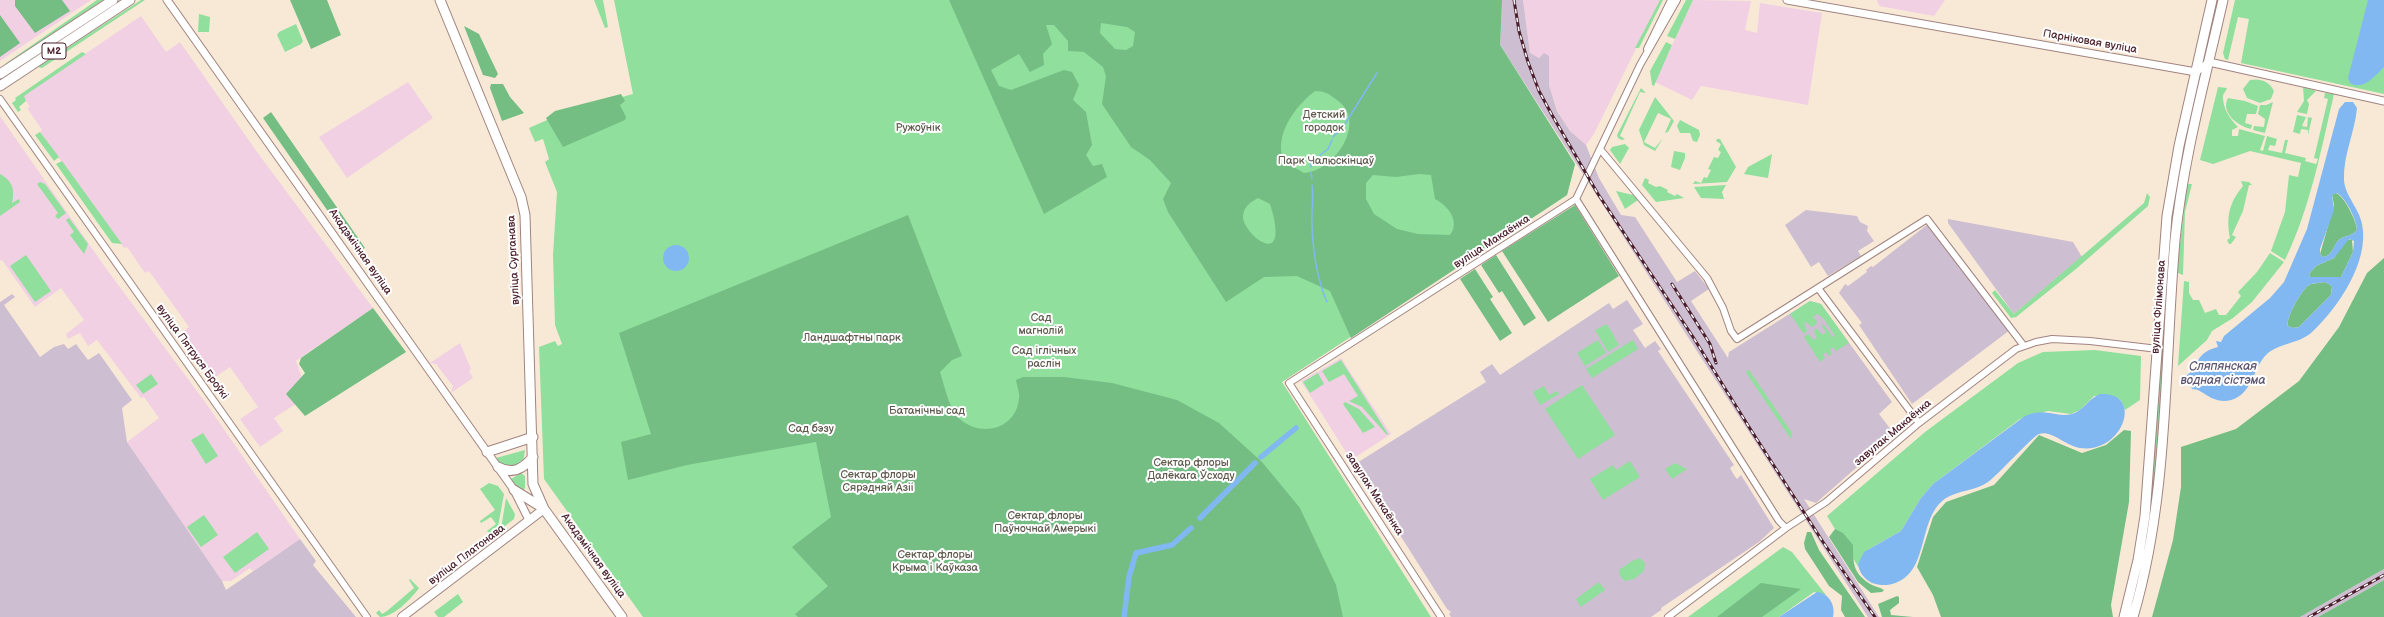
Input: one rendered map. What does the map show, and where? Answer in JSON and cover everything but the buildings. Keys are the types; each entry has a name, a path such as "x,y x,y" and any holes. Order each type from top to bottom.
{"main road":[{"name":"М2","path":"0,74 113,0"},
{"name":"М2","path":"0,86 130,0"},
{"name":"вуліца Сурганава","path":"440,0 523,206 526,228 533,437 533,484 544,509"},
{"name":"вуліца Філімонава","path":"2124,617 2138,560 2146,516 2169,202 2212,0"},
{"name":"вуліца Філімонава","path":"2133,617 2145,571 2154,521 2175,241 2182,180 2222,0"},
{"path":"2158,349 2168,350"},
{"path":"487,452 533,437"},
{"path":"498,467 509,471 517,470 526,465 533,457"},
{"path":"514,490 544,509"},
{"name":"вуліца Платонава","path":"402,617 544,509"},
{"name":"Акадэмічная вуліца","path":"544,509 622,617"}],"street":[{"name":"Акадэмічная вуліца","path":"167,0 498,467 514,490 529,520"},
{"path":"1643,61 1650,42 1671,0"},
{"path":"1677,0 1643,61 1576,200 1779,521 1786,528"},
{"name":"Парніковая вуліца","path":"1787,0 2196,72"},
{"path":"2196,72 2209,62 2384,101"},
{"name":"вуліца Пятруся Броўкі","path":"0,99 367,617"},
{"path":"1600,149 1707,278 1723,308 1731,331 1737,339 1927,219 2024,346"},
{"name":"вуліца Макаёнка","path":"1289,383 1576,200"},
{"path":"1818,288 1919,423"},
{"name":"завулак Макаёнка","path":"1668,617 1786,528 1826,502 1919,423 2006,356 2024,346 2045,340 2067,340 2158,349"},
{"name":"завулак Макаёнка","path":"1289,383 1441,617"}],"shaded area":[{"path":"0,0 91,0 0,61"},
{"path":"1502,0 1523,0 1530,53 1539,58 1544,53 1549,56 1549,85 1557,111 1570,131 1586,145 1599,178 1621,215 1635,217 1677,282 1695,271 1709,289 1691,301 1728,358 1729,352 1810,301 1821,304 1892,402 1879,414 1892,431 1889,439 1816,503 1804,499 1879,617 1868,617 1500,45"},
{"path":"1523,0 1660,0 1594,134 1586,145 1570,131 1557,110 1549,85 1549,56 1539,58 1530,54"},
{"path":"1693,0 1751,1 1745,30 1757,33 1760,3 1822,13 1808,105 1701,86 1692,100 1655,82"},
{"path":"1877,0 1945,0 1934,16 1879,6"},
{"path":"141,16 166,52 180,42 257,152 373,308 296,361 301,375 302,400 274,418 283,431 260,447 240,419 258,407 230,367 211,380 180,334 189,327 149,271 145,273 127,247 124,248 40,132 42,130 27,108 30,107 23,96"},
{"path":"408,82 433,118 347,178 319,137"},
{"path":"0,116 105,267 205,402 300,539 253,571 250,568 231,581 222,581 171,509 127,442 159,418 144,397 141,398 97,340 88,346 80,333 68,339 66,334 84,320 61,288 35,307 2,260 0,261"},
{"path":"1806,210 1857,216 1860,222 1868,226 1867,231 1874,241 1858,251 1861,256 1828,276 1819,262 1811,267 1785,225"},
{"path":"1948,219 2073,242 2082,257 2014,314 1948,223"},
{"path":"1928,224 2010,330 1912,404 1859,325 1862,323 1839,293 1845,284 1848,286 1867,272 1866,270 1871,266 1873,267"},
{"path":"12,294 15,297 4,305 40,357 54,347 64,344 68,349 76,344 88,360 99,353 132,400 122,408 127,442 222,581 226,590 300,539 316,561 313,565 356,617 0,617 0,302"},
{"path":"1627,300 1643,324 1633,330 1645,348 1655,341 1661,349 1658,351 1734,465 1730,468 1734,475 1737,479 1741,475 1774,528 1759,542 1661,608 1662,611 1661,610 1651,617 1451,617 1449,614 1451,612 1447,609 1384,510 1352,466 1486,382 1480,372 1492,364 1500,375 1609,303 1613,309"},
{"path":"460,343 471,369 469,371 473,378 451,393 453,386 436,364 430,363"},
{"path":"1341,358 1391,434 1351,460 1301,381"},
{"path":"2384,569 2384,580 2318,617 2300,617"}],"green space":[{"path":"15,0 62,0 70,11 35,33 15,6"},
{"path":"97,0 103,0 6,65 5,64"},
{"path":"141,0 145,0 42,68 38,67"},
{"path":"290,0 327,0 341,35 311,49"},
{"path":"594,0 603,0 608,27 605,28"},
{"path":"614,0 1502,0 1500,45 1575,164 1567,195 1282,382 1431,617 643,617 544,479 539,347 555,341 558,346 562,344 555,325 553,255 557,192 545,162 549,159 543,139 535,142 529,128 563,113 633,94"},
{"name":"Парк Чалюскінцаў","path":"949,0 1502,0 1500,45 1575,164 1567,195 1351,338 1330,291 1297,276 1264,277 1226,302 1168,212 1163,199 1171,183 1150,160 1131,147 1102,104 1106,76 1103,67 1084,52 1068,51 1068,41 1054,25 1046,25 1052,44 1043,54 1044,65 1030,72 1019,54 991,70 999,86 1011,90 1064,70 1072,72 1079,85 1073,100 1086,112 1092,145 1086,155 1093,166 1102,164 1107,177 1044,214","holes":["1101,23 1127,27 1135,32 1133,46 1126,50 1115,49 1100,33","1315,91 1324,92 1337,100 1346,109 1349,120 1348,132 1344,144 1336,155 1327,164 1316,170 1304,173 1284,161 1281,151 1281,142 1288,122 1307,97","1419,174 1431,175 1435,199 1448,209 1453,219 1453,230 1450,235 1418,234 1397,229 1374,214 1366,199 1366,183 1373,175 1396,177","1258,198 1270,204 1275,225 1275,238 1271,243 1264,243 1257,239 1245,224 1243,216 1248,205"]},
{"path":"1660,0 1663,0 1639,48 1635,48"},
{"path":"1686,0 1693,0 1675,39 1667,36"},
{"path":"2235,0 2384,0 2384,94 2241,63 2249,19 2238,17 2228,60 2225,59 2223,53"},
{"path":"199,14 210,17 209,32 198,32"},
{"path":"0,15 20,43 0,57"},
{"path":"296,24 303,41 301,44 285,52 277,35 279,32"},
{"path":"464,26 479,34 498,74 495,78 483,75"},
{"path":"1666,42 1672,45 1654,86 1652,85 1650,71"},
{"path":"82,52 86,54 24,96 26,101 19,107 21,110 18,112 12,103 16,100 15,98"},
{"path":"2250,80 2261,80 2270,85 2274,91 2271,99 2260,103 2247,98 2243,89"},
{"path":"491,84 503,84 510,97 524,113 502,121 490,88"},
{"path":"2218,87 2227,88 2223,96 2225,109 2238,127 2232,130 2232,136 2238,136 2239,129 2265,136 2260,150 2263,151 2267,136 2277,139 2275,146 2270,145 2268,150 2282,153 2285,140 2288,140 2285,153 2306,158 2305,161 2316,164 2318,159 2314,158 2328,99 2324,98 2325,93 2334,94 2308,200 2294,240 2285,260 2271,251 2285,212 2289,175 2298,177 2301,163 2250,151 2213,164 2200,160"},
{"path":"2303,87 2316,91 2307,100 2309,104 2307,114 2297,112 2304,101"},
{"path":"1641,88 1646,93 1640,92 1620,136 1625,139 1622,140 1618,138 1617,135"},
{"path":"621,94 625,101 620,105 626,117 625,120 563,147 546,118 555,111"},
{"path":"1655,97 1674,121 1668,132 1665,133 1671,119 1658,113 1644,142 1655,148 1663,138 1655,151 1644,145 1639,130"},
{"path":"2228,98 2245,101 2258,106 2256,114 2247,114 2245,123 2252,125 2251,129 2236,122 2228,114 2226,104"},
{"path":"2273,102 2265,133 2253,130 2254,126 2264,127 2265,119 2258,114 2260,105 2266,105"},
{"path":"271,112 365,248 357,253 263,118"},
{"path":"2297,115 2306,117 2302,126 2307,127 2308,117 2312,118 2308,135 2308,130 2301,129 2300,134 2293,132"},
{"path":"1680,120 1699,130 1700,135 1697,142 1693,141 1690,133 1680,133 1677,126"},
{"path":"40,132 59,157 54,161 35,135"},
{"path":"1717,139 1720,139 1736,167 1727,182 1693,184 1695,181 1701,183 1704,177 1707,178 1711,170 1708,169 1714,157 1718,158 1721,152 1718,150 1721,144 1716,141"},
{"path":"1625,144 1629,148 1620,164 1610,150 1612,147"},
{"path":"1674,151 1685,153 1685,158 1680,170 1671,167"},
{"path":"1772,154 1768,178 1744,174 1748,167"},
{"path":"62,161 122,244 112,243 56,164"},
{"path":"0,174 8,180 12,186 12,203 19,199 20,202 0,216"},
{"path":"1645,178 1649,180 1648,183 1656,187 1660,186 1675,196 1677,194 1684,198 1656,202 1642,185"},
{"path":"2241,181 2249,182 2252,185 2249,185 2243,211 2232,235 2236,237 2231,244 2229,244 2227,240 2230,238 2228,223 2230,210 2234,198 2243,186"},
{"path":"40,182 45,184 66,213 58,219 55,216 58,213 37,184"},
{"path":"2187,184 2192,184 2185,212 2183,275 2178,273 2177,270"},
{"path":"1726,185 1722,192 1724,199 1701,198 1694,187"},
{"path":"1616,191 1633,195 1638,200 1625,209"},
{"path":"2147,193 2150,197 2148,206 2076,269 2016,317 2011,318 1992,293 1995,290 2014,314 2144,203"},
{"path":"2335,193 2342,198 2349,208 2357,230 2353,234 2340,239 2330,253 2323,257 2320,254 2334,205 2332,195"},
{"path":"1575,205 1619,276 1548,322 1502,251"},
{"path":"908,215 962,356 952,360 940,372 950,404 961,420 979,428 988,429 998,427 1006,423 1012,417 1017,408 1019,392 1016,380 1023,377 1064,377 1112,383 1177,400 1219,423 1262,462 1300,508 1336,585 1343,617 798,617 795,614 828,586 792,547 831,517 816,442 687,465 628,480 621,442 651,434 619,333"},
{"path":"69,218 88,244 84,254 70,235 74,232 66,220"},
{"path":"2347,239 2352,240 2353,252 2341,277 2310,277 2309,274 2316,266 2334,258"},
{"path":"2270,253 2284,262 2252,302 2233,318 2212,331 2207,340 2178,366 2184,281 2189,282 2189,293 2193,300 2199,300 2205,313 2216,309 2219,315 2226,315 2241,296 2238,292 2257,272"},
{"path":"26,255 51,291 35,302 10,266"},
{"path":"1496,255 1536,318 1524,326 1502,291 1499,293 1481,265"},
{"path":"2384,258 2384,569 2300,617 2152,617 2173,540 2181,487 2181,447 2236,429 2299,381 2339,327 2367,273"},
{"path":"1475,269 1493,297 1490,299 1512,333 1500,341 1460,279"},
{"path":"2325,282 2332,286 2331,295 2299,327 2293,328 2288,326 2291,311 2298,298 2306,288 2311,284"},
{"path":"1810,301 1821,304 1849,343 1836,351 1833,347 1830,350 1832,353 1829,356 1826,352 1823,354 1825,358 1820,362 1804,337 1808,334 1814,340 1817,338 1814,331 1816,328 1823,335 1826,332 1822,326 1823,324 1833,337 1835,336 1824,319 1817,314 1813,317 1817,321 1816,325 1811,327 1807,322 1804,324 1807,331 1804,334 1790,314"},
{"path":"2164,303 2166,303 2162,399 2154,495 2150,527 2142,565 2130,617 2127,617 2151,496"},
{"path":"373,308 406,352 305,416 286,394 305,373 299,364 301,358"},
{"path":"1607,324 1619,345 1608,352 1595,330"},
{"path":"1598,340 1606,353 1585,366 1577,353"},
{"path":"1633,340 1638,349 1592,378 1586,369"},
{"path":"2095,350 2141,356 2140,400 2125,410 2120,400 2113,396 2094,396 2080,410 2071,414 2048,411 2020,419 1933,484 1921,498 1901,531 1869,549 1858,564 1859,568 1827,516 1925,432 2018,363 2043,352"},
{"path":"1341,360 1388,434 1387,435 1362,407 1349,401 1358,396 1344,374 1329,382 1322,371"},
{"path":"1749,370 1792,433 1791,439 1747,374 1746,371"},
{"path":"1318,373 1324,384 1310,393 1303,382"},
{"path":"151,374 158,384 143,394 136,385"},
{"path":"1582,385 1615,435 1578,459 1545,409"},
{"path":"1544,386 1549,395 1557,391 1559,394 1540,405 1533,392"},
{"path":"1345,402 1359,409 1375,427 1363,433 1343,404"},
{"path":"2124,430 2131,431 2129,502 2111,605 2113,617 1941,617 1933,595 1917,567 1933,517 1946,502 1994,485 2039,435 2082,453 2106,445"},
{"path":"203,433 218,456 206,464 191,440"},
{"path":"525,450 523,463 510,468 500,464 496,458"},
{"path":"1630,461 1640,477 1603,500 1590,479 1613,465 1616,470"},
{"path":"1675,463 1687,469 1672,479 1665,469"},
{"path":"521,473 525,476 525,488 523,491 517,488 511,479"},
{"path":"489,483 498,486 504,494 497,532 491,536 487,531 496,524 491,517 481,523 480,521 495,510 480,489"},
{"path":"506,498 515,514 514,519 501,529"},
{"path":"204,515 218,535 201,547 187,527"},
{"path":"1835,529 1843,533 1853,545 1853,558 1855,568 1858,573 1872,585 1884,590 1882,592 1871,593 1858,582 1829,537"},
{"path":"257,532 269,549 235,573 223,557"},
{"path":"1807,532 1811,532 1819,550 1865,617 1845,617 1841,610 1842,596 1829,586 1805,549 1804,543"},
{"path":"1783,547 1792,552 1826,595 1814,592 1779,617 1688,617"},
{"path":"1640,558 1645,563 1644,571 1634,579 1625,581 1620,576 1619,570 1632,561"},
{"path":"410,579 419,588 416,592 396,611 380,617 376,613 379,610 382,614 387,611 414,588 409,580"},
{"path":"2384,580 2384,617 2318,617"},
{"path":"1599,582 1605,590 1581,607 1576,599"},
{"path":"1761,583 1801,589 1762,617 1717,617"},
{"path":"458,594 463,602 444,617 438,617 434,612"},
{"path":"1897,596 1899,597 1899,603 1890,610 1891,615 1913,617 1882,617 1878,604"}],"water":[{"path":"2368,0 2384,0 2384,67 2364,84 2355,85 2350,83 2348,78"},
{"name":"Сляпянская водная сістэма","path":"2345,102 2353,102 2357,108 2345,162 2344,180 2347,191 2362,224 2363,239 2361,254 2349,284 2331,311 2311,333 2306,337 2272,350 2262,359 2248,386 2238,397 2231,400 2218,400 2196,389 2192,389 2186,376 2194,368 2201,356 2218,347 2216,341 2221,342 2224,336 2270,298 2284,282 2307,229 2339,109","holes":["2337,193 2344,199 2350,209 2357,230 2353,234 2340,239 2330,253 2323,257 2320,254 2320,249 2334,210 2332,195","2349,239 2354,241 2353,252 2341,277 2310,277 2309,274 2316,266 2334,258","2325,282 2332,286 2331,295 2299,327 2293,328 2288,326 2291,311 2302,292 2309,285"]},
{"path":"676,245 685,249 689,258 685,267 676,271 667,267 663,258 667,249"},
{"path":"2100,394 2112,395 2119,399 2124,406 2125,413 2123,422 2119,430 2112,438 2104,444 2093,448 2083,448 2066,443 2046,433 2039,434 1988,482 1978,487 1951,495 1937,507 1930,518 1918,558 1913,569 1904,578 1892,584 1882,585 1872,583 1862,575 1858,564 1864,552 1901,531 1921,498 1933,484 2025,416 2039,412 2060,415 2072,414"},
{"path":"1817,592 1825,595 1831,601 1834,613 1833,617 1779,617"}],"waterway":[{"path":"1333,137 1343,127 1377,73"},
{"path":"1320,155 1328,149 1332,140"},
{"path":"1311,167 1311,161 1318,157"},
{"path":"1311,172 1312,179"},
{"path":"1312,185 1312,221 1315,255 1318,274 1327,302"},
{"path":"1261,457 1296,428"},
{"path":"1200,518 1255,463"},
{"path":"1124,617 1129,577 1136,553 1172,545 1191,528"}],"railway":[{"path":"1514,0 1519,31 1528,62 1539,91 1598,194 1693,337 1823,542 1875,617"},
{"path":"1672,284 1710,344 1716,363"},
{"path":"2309,617 2384,575"}],"park label":[{"name":"Детский городок","path":"1324,121"},
{"name":"Ружоўнік","path":"918,128"},
{"name":"Сад магнолій","path":"1041,324"},
{"name":"Ландшафтны парк","path":"852,338"},
{"name":"Сад іглічных раслін","path":"1044,357"},
{"name":"Батанічны сад","path":"927,411"},
{"name":"Сад бэзу","path":"811,429"},
{"name":"Сектар флоры Далёкага Ўсходу","path":"1191,469"},
{"name":"Сектар флоры Сярэдняй Азіі","path":"878,481"},
{"name":"Сектар флоры Паўночнай Амерыкі","path":"1045,522"},
{"name":"Сектар флоры Крыма і Каўказа","path":"935,561"}]}
